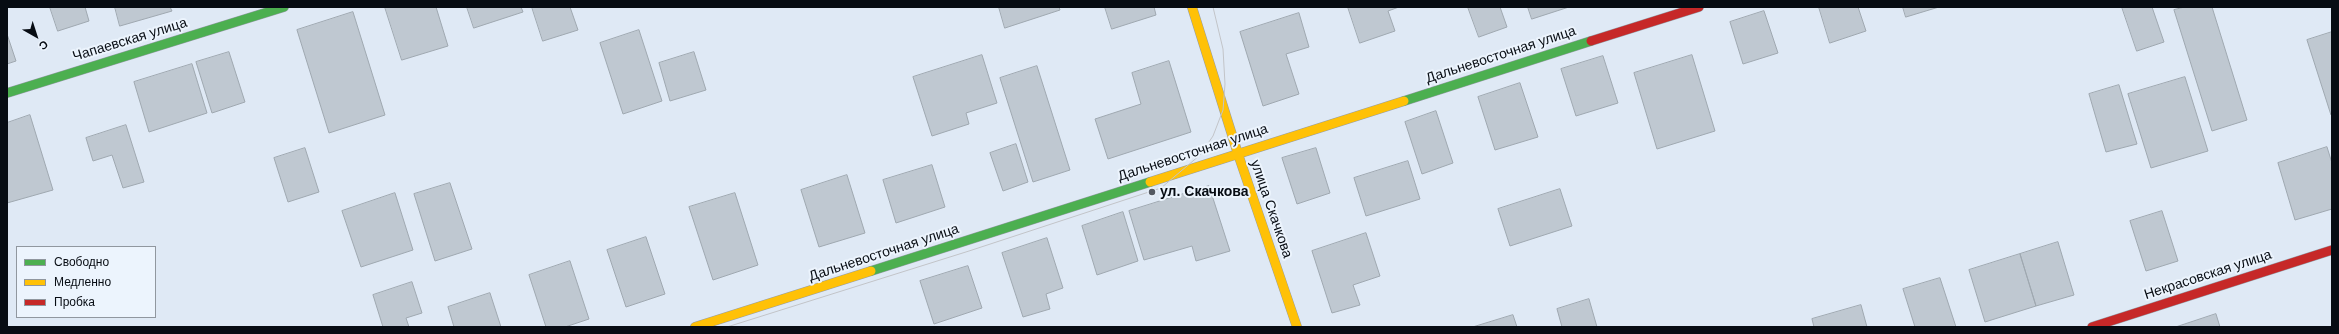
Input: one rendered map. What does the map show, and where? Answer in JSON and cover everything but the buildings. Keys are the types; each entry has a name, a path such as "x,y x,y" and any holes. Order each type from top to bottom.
{"street":[{"name":"Чапаевская улица","path":"7,93 284,7"},
{"name":"улица Скачкова","path":"1192,7 1238,154 1297,327"},
{"name":"Дальневосточная улица","path":"695,327 1698,7"},
{"name":"Некрасовская улица","path":"2092,327 2332,250"}],"tram line":[{"path":"727,327 969,251 1161,188 1200,155 1213,136 1223,110 1225,84 1223,49 1213,7"}],"traffic: fast":[{"path":"7,93 284,7"},
{"path":"1404,101 1591,41"},
{"path":"871,271 1150,182"}],"traffic: slow":[{"path":"1192,7 1238,154 1297,327"},
{"path":"1150,182 1404,101"},
{"path":"695,327 871,271"}],"traffic: jam":[{"path":"1591,41 1699,7"},
{"path":"2092,327 2332,250"}],"place":[{"name":"ул. Скачкова","path":"1152,192"}]}
